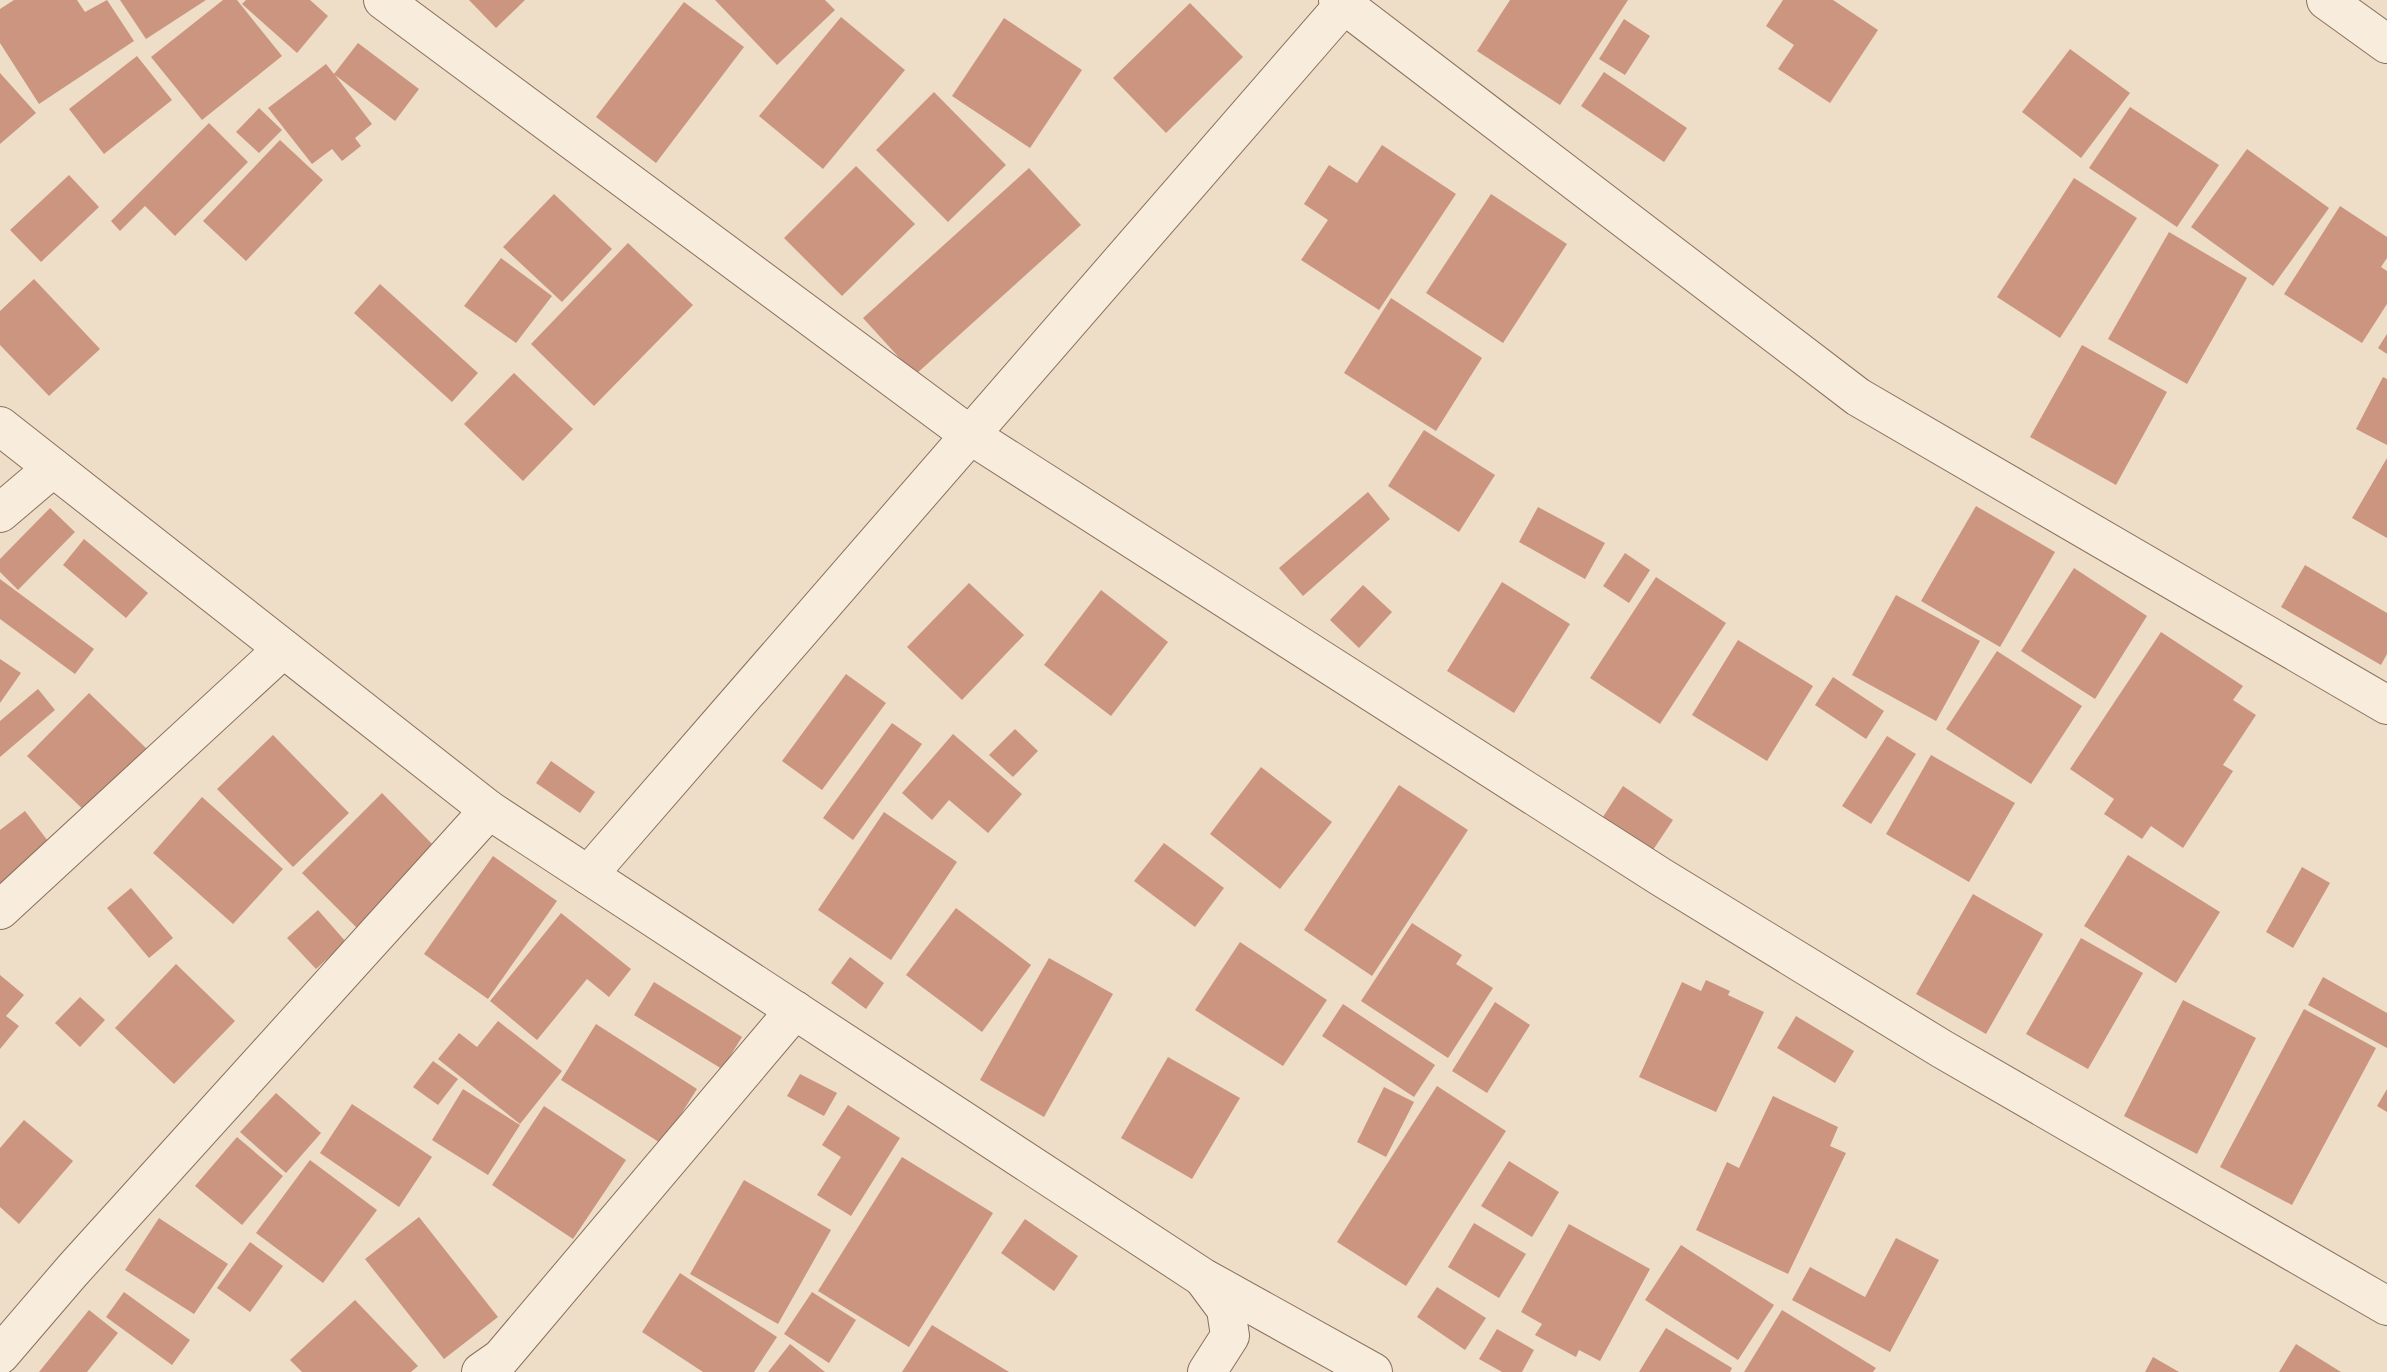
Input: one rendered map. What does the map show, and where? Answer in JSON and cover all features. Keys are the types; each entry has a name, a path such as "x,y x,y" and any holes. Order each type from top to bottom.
{"street":[{"path":"383,0 970,435 1661,877 1942,1049 2387,1306"},
{"path":"2326,0 2387,44"},
{"path":"588,875 1344,1 1858,397 2387,705"},
{"path":"0,426 489,810 1202,1277 1373,1372"},
{"path":"0,513 53,468"},
{"path":"0,910 283,649"},
{"path":"0,1355 72,1271 489,810"},
{"path":"481,1372 500,1358 794,1010"},
{"path":"1202,1277 1226,1309 1230,1336 1207,1372"}],"building":[{"path":"14,0 77,0 85,12 107,0 134,41 39,104 0,43 0,9"},
{"path":"120,0 206,0 146,39"},
{"path":"223,0 237,0 282,56 202,120 151,57"},
{"path":"246,0 310,0 328,16 297,53 242,4"},
{"path":"469,0 525,0 496,28"},
{"path":"715,0 825,0 835,10 777,65"},
{"path":"1510,0 1628,0 1560,105 1477,51"},
{"path":"1783,0 1833,0 1878,30 1830,103 1778,69 1794,45 1766,26"},
{"path":"684,2 744,47 656,163 596,117"},
{"path":"1190,3 1243,57 1166,133 1113,78"},
{"path":"841,17 905,70 823,169 759,116"},
{"path":"1004,18 1082,70 1030,148 952,96"},
{"path":"1624,19 1650,36 1625,75 1599,59"},
{"path":"358,43 419,89 395,121 335,75 372,124 355,138 361,146 342,161 332,149 312,164 268,108 326,64 334,74"},
{"path":"2070,49 2130,93 2081,158 2022,112"},
{"path":"137,56 172,100 104,154 69,109"},
{"path":"1604,72 1687,128 1664,162 1581,106"},
{"path":"0,73 36,113 0,144"},
{"path":"934,92 1006,165 948,222 876,150"},
{"path":"2130,107 2219,165 2177,227 2089,168"},
{"path":"259,108 282,130 259,153 236,132"},
{"path":"209,123 248,162 175,236 145,206 120,231 111,221"},
{"path":"280,140 323,180 246,261 203,221"},
{"path":"1382,145 1456,194 1379,310 1301,260 1328,220 1304,204 1329,165 1357,183"},
{"path":"2247,149 2329,208 2273,286 2191,227"},
{"path":"856,166 915,224 842,296 784,238"},
{"path":"1029,168 1081,225 915,375 863,318"},
{"path":"69,175 99,207 41,262 10,230"},
{"path":"2074,178 2137,218 2060,338 1997,297"},
{"path":"554,194 612,249 562,302 503,247"},
{"path":"1491,194 1567,244 1503,343 1426,293"},
{"path":"2340,206 2387,237 2387,258 2381,267 2387,271 2387,304 2362,343 2284,294"},
{"path":"2169,232 2247,278 2187,384 2108,339"},
{"path":"628,243 693,305 594,406 531,344"},
{"path":"501,258 552,296 516,343 464,306"},
{"path":"34,279 100,349 49,396 0,345 0,311"},
{"path":"380,284 478,373 452,402 354,313"},
{"path":"1391,298 1482,358 1436,431 1344,373"},
{"path":"2387,334 2387,354 2378,348"},
{"path":"2082,345 2167,392 2116,485 2030,437"},
{"path":"514,373 573,429 523,481 464,424"},
{"path":"2383,377 2387,379 2387,445 2356,429"},
{"path":"1424,430 1495,475 1459,532 1388,486"},
{"path":"2387,458 2387,538 2352,518"},
{"path":"1368,492 1390,519 1303,596 1279,568"},
{"path":"1976,506 2055,552 2000,647 1921,601"},
{"path":"1538,507 1605,543 1585,579 1519,542"},
{"path":"50,508 75,532 18,590 0,572 0,559"},
{"path":"84,539 148,593 126,618 63,565"},
{"path":"1625,553 1650,570 1629,603 1603,586"},
{"path":"2305,565 2387,613 2387,654 2381,665 2281,607"},
{"path":"2074,568 2147,616 2095,699 2021,651"},
{"path":"1656,577 1726,623 1660,724 1590,678"},
{"path":"0,579 94,649 75,674 0,619"},
{"path":"1502,582 1570,624 1514,713 1447,671"},
{"path":"969,583 1024,635 962,700 907,647"},
{"path":"1363,585 1392,612 1359,648 1330,620"},
{"path":"1101,590 1168,642 1111,716 1044,665"},
{"path":"1896,595 1980,641 1936,721 1852,675"},
{"path":"2161,632 2243,686 2233,700 2256,715 2223,765 2233,771 2183,848 2151,826 2142,839 2104,814 2114,799 2070,769"},
{"path":"1738,640 1813,686 1767,761 1692,715"},
{"path":"1997,651 2082,706 2031,784 1946,729"},
{"path":"0,659 21,673 0,703"},
{"path":"846,674 886,703 822,790 782,761"},
{"path":"1833,677 1884,711 1866,739 1815,705"},
{"path":"38,689 55,710 0,757 0,721"},
{"path":"89,693 148,750 88,814 27,756"},
{"path":"892,723 922,744 853,840 823,818"},
{"path":"1015,729 1038,751 1013,777 989,755"},
{"path":"953,734 1022,794 988,833 949,800 932,820 902,793"},
{"path":"273,735 349,813 293,867 217,789"},
{"path":"1887,736 1916,754 1871,824 1842,806"},
{"path":"1931,755 2015,803 1969,882 1886,834"},
{"path":"551,761 595,792 580,813 536,783"},
{"path":"1261,767 1332,822 1280,889 1210,834"},
{"path":"1399,785 1468,830 1372,976 1304,930"},
{"path":"1623,786 1673,820 1649,856 1599,823"},
{"path":"382,793 436,848 357,928 302,873"},
{"path":"202,797 283,869 233,924 153,853"},
{"path":"25,811 54,849 0,889 0,830"},
{"path":"884,812 957,862 891,960 818,910"},
{"path":"1164,843 1224,888 1195,927 1134,881"},
{"path":"2128,855 2220,912 2176,983 2084,926"},
{"path":"493,856 557,901 488,999 424,954"},
{"path":"2302,867 2330,883 2293,948 2266,932"},
{"path":"131,888 173,938 149,958 107,908"},
{"path":"1973,894 2043,934 1986,1034 1916,994"},
{"path":"956,908 1031,965 982,1032 906,975"},
{"path":"318,910 346,942 316,969 287,938"},
{"path":"561,913 631,969 609,997 587,979 537,1040 490,1001"},
{"path":"1412,923 1462,955 1456,964 1493,988 1448,1058 1361,1001"},
{"path":"2081,938 2143,973 2088,1069 2026,1034"},
{"path":"1240,942 1327,1000 1283,1066 1195,1010"},
{"path":"850,957 884,983 866,1009 831,983"},
{"path":"1049,958 1113,994 1044,1117 980,1080"},
{"path":"176,964 235,1021 174,1084 115,1028"},
{"path":"0,975 24,995 6,1016 19,1026 0,1049"},
{"path":"2323,977 2387,1013 2387,1048 2308,1005"},
{"path":"1706,980 1730,991 1728,995 1764,1012 1716,1112 1639,1077 1682,982 1701,991"},
{"path":"654,982 742,1037 722,1069 634,1015"},
{"path":"80,997 105,1020 80,1047 55,1023"},
{"path":"2183,1000 2256,1038 2197,1154 2124,1116"},
{"path":"1495,1002 1530,1025 1487,1093 1452,1071"},
{"path":"1343,1004 1435,1065 1414,1097 1322,1036"},
{"path":"2304,1009 2376,1048 2292,1205 2220,1167"},
{"path":"1796,1016 1854,1051 1835,1083 1777,1048"},
{"path":"498,1021 562,1071 520,1124 438,1059 459,1033 477,1047"},
{"path":"596,1024 697,1089 662,1144 561,1080"},
{"path":"1168,1057 1240,1098 1192,1179 1121,1138"},
{"path":"433,1061 458,1079 438,1105 413,1087"},
{"path":"800,1074 837,1093 824,1116 787,1096"},
{"path":"1437,1086 1506,1131 1406,1286 1337,1242"},
{"path":"1384,1087 1414,1102 1386,1157 1357,1142"},
{"path":"463,1089 520,1125 488,1175 432,1140"},
{"path":"2387,1089 2387,1112 2377,1106"},
{"path":"276,1093 321,1133 286,1173 240,1132"},
{"path":"1773,1096 1838,1127 1830,1146 1846,1153 1788,1274 1696,1230 1727,1162 1739,1168"},
{"path":"352,1104 432,1157 399,1207 320,1153"},
{"path":"848,1105 900,1138 851,1216 817,1195 841,1157 822,1145"},
{"path":"544,1106 626,1160 573,1239 492,1185"},
{"path":"24,1120 73,1161 19,1224 0,1207 0,1148"},
{"path":"237,1137 283,1176 242,1225 195,1186"},
{"path":"902,1157 993,1213 909,1347 818,1291"},
{"path":"310,1160 377,1210 323,1283 256,1233"},
{"path":"1509,1161 1559,1192 1532,1237 1481,1206"},
{"path":"744,1180 831,1230 778,1324 690,1274"},
{"path":"419,1217 498,1317 444,1359 365,1259"},
{"path":"159,1218 228,1264 194,1314 125,1270"},
{"path":"1025,1219 1078,1256 1054,1291 1001,1253"},
{"path":"1474,1223 1526,1254 1499,1298 1448,1267"},
{"path":"1569,1224 1650,1269 1600,1361 1579,1350 1576,1357 1535,1335 1542,1324 1521,1312"},
{"path":"1896,1238 1939,1260 1890,1352 1792,1300 1810,1267 1865,1297"},
{"path":"250,1242 283,1266 250,1312 217,1288"},
{"path":"1681,1245 1774,1305 1738,1360 1645,1300"},
{"path":"680,1273 777,1337 754,1372 703,1372 642,1332"},
{"path":"1437,1287 1486,1318 1465,1350 1417,1317"},
{"path":"124,1292 190,1340 172,1365 106,1317"},
{"path":"812,1292 856,1320 829,1363 784,1334"},
{"path":"355,1300 418,1366 411,1372 302,1372 290,1360"},
{"path":"89,1310 118,1333 87,1372 39,1372"},
{"path":"1782,1310 1876,1368 1873,1372 1744,1372"},
{"path":"932,1325 1009,1372 902,1372"},
{"path":"1666,1328 1732,1368 1730,1372 1639,1372"},
{"path":"1497,1329 1534,1350 1522,1372 1502,1372 1479,1359"},
{"path":"790,1344 825,1372 768,1372"},
{"path":"2296,1344 2341,1372 2279,1372"},
{"path":"2153,1357 2179,1372 2145,1372"}]}
